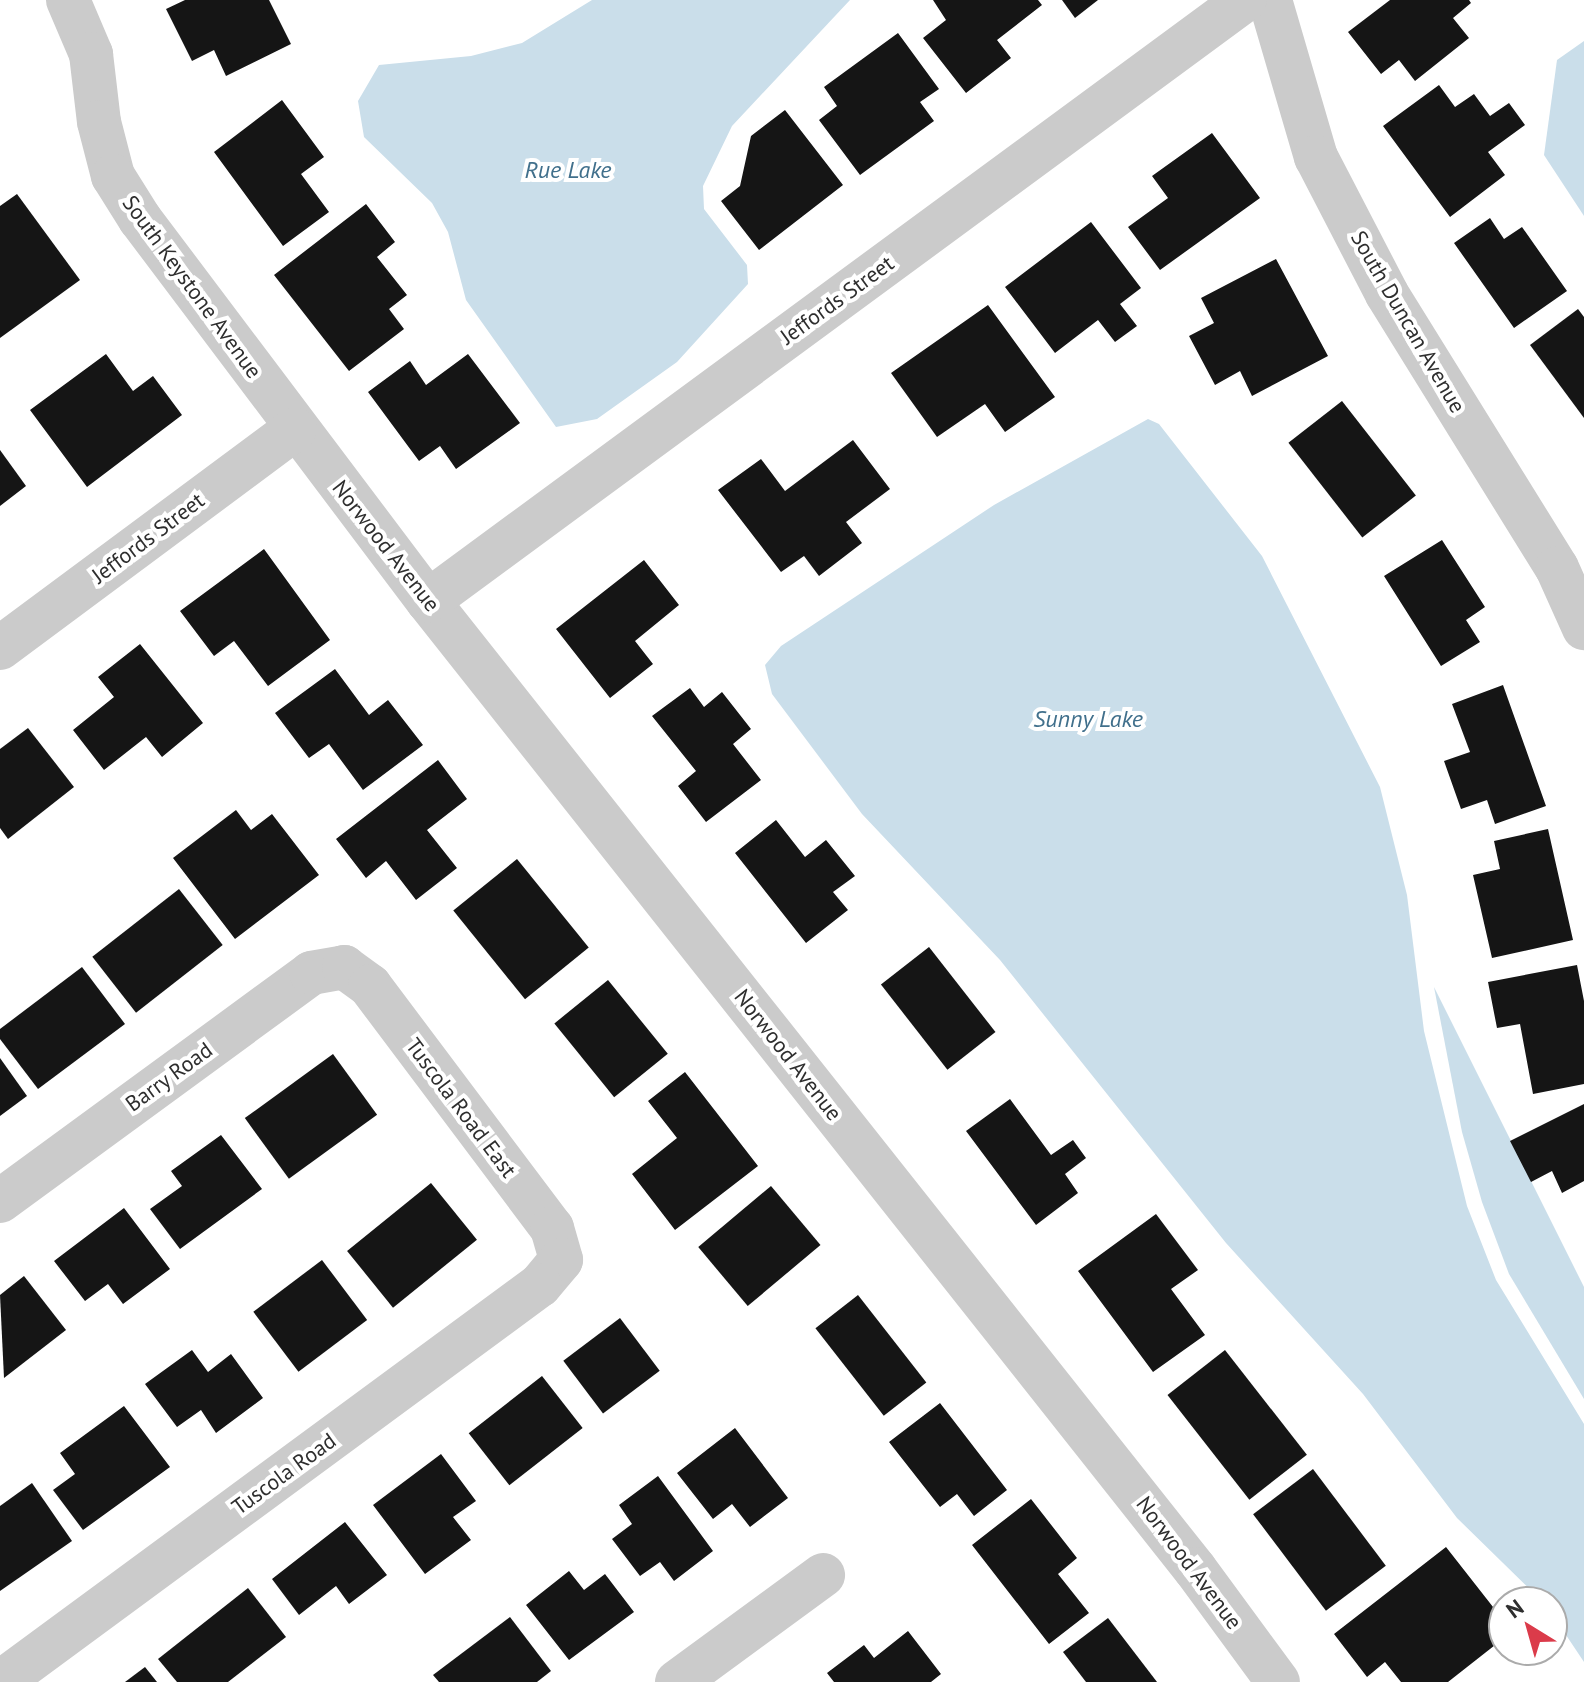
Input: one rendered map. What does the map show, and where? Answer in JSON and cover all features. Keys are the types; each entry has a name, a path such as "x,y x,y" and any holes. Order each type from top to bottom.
{"street":[{"name":"South Keystone Avenue","path":"68,0 91,54 99,122 113,176 295,429"},
{"name":"Jeffords Street","path":"428,601 1245,0"},
{"name":"South Duncan Avenue","path":"1270,0 1316,157 1387,294 1557,568 1584,628"},
{"name":"Norwood Avenue","path":"295,429 1195,1569 1278,1682"},
{"name":"Jeffords Street","path":"0,648 295,429"},
{"name":"Barry Road","path":"0,1201 311,973 344,967"},
{"name":"Tuscola Road East","path":"344,967 370,986 552,1228 561,1260"},
{"name":"Tuscola Road","path":"1,1682 540,1285 561,1260"},
{"path":"677,1682 823,1575"}],"water":[{"name":"Rue Lake","path":"592,0 850,0 732,126 703,186 704,209 747,265 748,284 677,362 597,419 556,427 466,300 448,232 432,203 364,137 358,101 379,65 471,56 522,43"},
{"path":"1584,41 1584,216 1544,155 1557,60"},
{"name":"Sunny Lake","path":"1148,419 1159,424 1262,556 1380,787 1407,895 1424,1031 1467,1206 1496,1280 1584,1424 1584,1662 1568,1638 1568,1586 1527,1586 1457,1518 1363,1394 1226,1243 1000,960 862,814 772,694 765,665 781,646 994,505"},
{"path":"1434,987 1584,1287 1584,1399 1509,1274 1482,1202 1462,1132"}],"building":[{"path":"185,0 269,0 291,44 226,76 214,50 192,61 166,9"},
{"path":"933,0 1038,0 1042,5 997,40 1011,58 966,93 923,38 946,20"},
{"path":"1062,0 1098,0 1075,18"},
{"path":"1390,0 1469,0 1471,3 1453,18 1469,38 1415,81 1399,60 1381,74 1348,32"},
{"path":"898,33 939,89 920,102 934,121 860,175 819,120 837,106 824,87"},
{"path":"1439,85 1455,107 1474,94 1490,116 1509,103 1525,125 1488,152 1505,175 1450,217 1383,126"},
{"path":"282,100 324,157 301,174 329,212 283,246 214,152"},
{"path":"785,110 843,185 759,250 721,201 740,186 751,136"},
{"path":"1212,133 1260,198 1160,270 1128,227 1168,198 1152,176"},
{"path":"17,194 80,280 0,338 0,206"},
{"path":"366,204 395,242 377,257 407,295 389,309 404,329 349,371 274,275"},
{"path":"1490,218 1504,239 1522,227 1567,291 1514,328 1454,243"},
{"path":"1091,222 1141,288 1120,304 1137,326 1115,342 1098,320 1055,353 1005,287"},
{"path":"1276,259 1328,356 1252,396 1240,371 1215,385 1189,336 1214,323 1201,298"},
{"path":"988,305 1055,397 1005,432 985,404 937,437 891,373"},
{"path":"1578,309 1584,317 1584,418 1530,345"},
{"path":"106,354 133,391 153,376 182,415 87,487 30,410"},
{"path":"468,354 520,423 456,469 440,446 419,461 368,392 410,361 426,385"},
{"path":"1342,401 1416,496 1362,537 1288,443"},
{"path":"853,440 890,489 846,522 862,543 819,576 804,556 781,572 718,490 761,459 785,491"},
{"path":"0,450 26,486 0,506"},
{"path":"1442,540 1485,607 1466,620 1480,642 1441,666 1384,576"},
{"path":"264,549 330,640 268,686 234,641 214,656 180,611"},
{"path":"644,560 679,605 635,641 653,664 610,698 556,629"},
{"path":"140,644 203,723 162,757 146,737 104,770 73,730 114,697 98,677"},
{"path":"335,669 369,715 388,700 423,745 363,790 329,744 309,758 275,713"},
{"path":"1503,685 1546,806 1495,824 1487,800 1461,809 1444,761 1470,752 1452,704"},
{"path":"690,688 704,707 722,692 751,729 733,744 761,780 706,822 678,786 696,771 652,716"},
{"path":"28,728 74,787 8,839 0,828 0,749"},
{"path":"438,760 467,799 427,830 457,868 416,900 386,861 366,878 336,839"},
{"path":"236,810 251,830 272,814 319,875 235,939 173,858"},
{"path":"776,820 805,857 826,840 855,876 833,892 848,910 806,943 735,853"},
{"path":"1548,829 1573,940 1492,958 1473,875 1500,869 1494,841"},
{"path":"517,859 589,948 525,999 453,911"},
{"path":"179,889 223,945 136,1013 92,957"},
{"path":"929,947 995,1032 947,1070 881,985"},
{"path":"1577,965 1584,1001 1584,1084 1533,1094 1520,1024 1497,1028 1488,982"},
{"path":"82,967 125,1024 38,1089 0,1039 0,1029"},
{"path":"608,980 668,1054 614,1097 554,1023"},
{"path":"333,1054 377,1115 289,1179 245,1118"},
{"path":"0,1058 27,1096 0,1116"},
{"path":"685,1072 758,1166 675,1230 632,1174 677,1138 648,1101"},
{"path":"1010,1099 1051,1155 1073,1140 1086,1158 1065,1174 1078,1193 1036,1225 966,1131"},
{"path":"1584,1104 1584,1181 1562,1193 1552,1171 1531,1182 1510,1141"},
{"path":"221,1135 262,1189 180,1249 150,1209 182,1186 171,1171"},
{"path":"431,1183 477,1240 393,1308 347,1251"},
{"path":"771,1186 820,1245 748,1306 698,1247"},
{"path":"124,1208 170,1269 123,1304 108,1284 85,1301 54,1261"},
{"path":"1156,1214 1198,1270 1171,1289 1205,1335 1153,1372 1078,1271"},
{"path":"322,1260 367,1320 298,1372 253,1312"},
{"path":"24,1276 66,1330 4,1378 0,1295"},
{"path":"858,1295 926,1382 884,1416 815,1328"},
{"path":"620,1318 660,1371 603,1413 563,1361"},
{"path":"192,1350 208,1372 231,1354 263,1398 216,1433 201,1410 177,1427 145,1384"},
{"path":"1225,1350 1307,1455 1249,1500 1167,1395"},
{"path":"542,1376 583,1428 509,1485 469,1433"},
{"path":"940,1403 1007,1490 974,1516 957,1494 940,1507 889,1442"},
{"path":"124,1406 170,1467 83,1530 53,1490 75,1474 60,1453"},
{"path":"735,1428 788,1498 750,1527 732,1504 713,1519 677,1473"},
{"path":"441,1454 476,1501 453,1517 471,1540 425,1574 373,1505"},
{"path":"1313,1469 1386,1566 1326,1611 1253,1514"},
{"path":"658,1476 713,1551 674,1581 660,1562 640,1576 612,1539 632,1524 619,1505"},
{"path":"32,1483 72,1541 0,1591 0,1506"},
{"path":"1031,1499 1077,1558 1058,1574 1089,1613 1049,1644 972,1545"},
{"path":"345,1522 387,1575 349,1604 336,1586 299,1615 272,1579"},
{"path":"1446,1547 1488,1601 1488,1651 1448,1682 1401,1682 1385,1662 1367,1677 1334,1634"},
{"path":"569,1571 584,1590 605,1574 634,1612 569,1660 526,1605"},
{"path":"248,1588 286,1637 228,1682 177,1682 158,1659"},
{"path":"510,1617 551,1671 537,1682 439,1682 433,1675"},
{"path":"1108,1618 1157,1682 1086,1682 1063,1652"},
{"path":"908,1631 941,1674 931,1682 834,1682 827,1673 864,1645 874,1658"},
{"path":"145,1667 157,1682 125,1682"}]}
